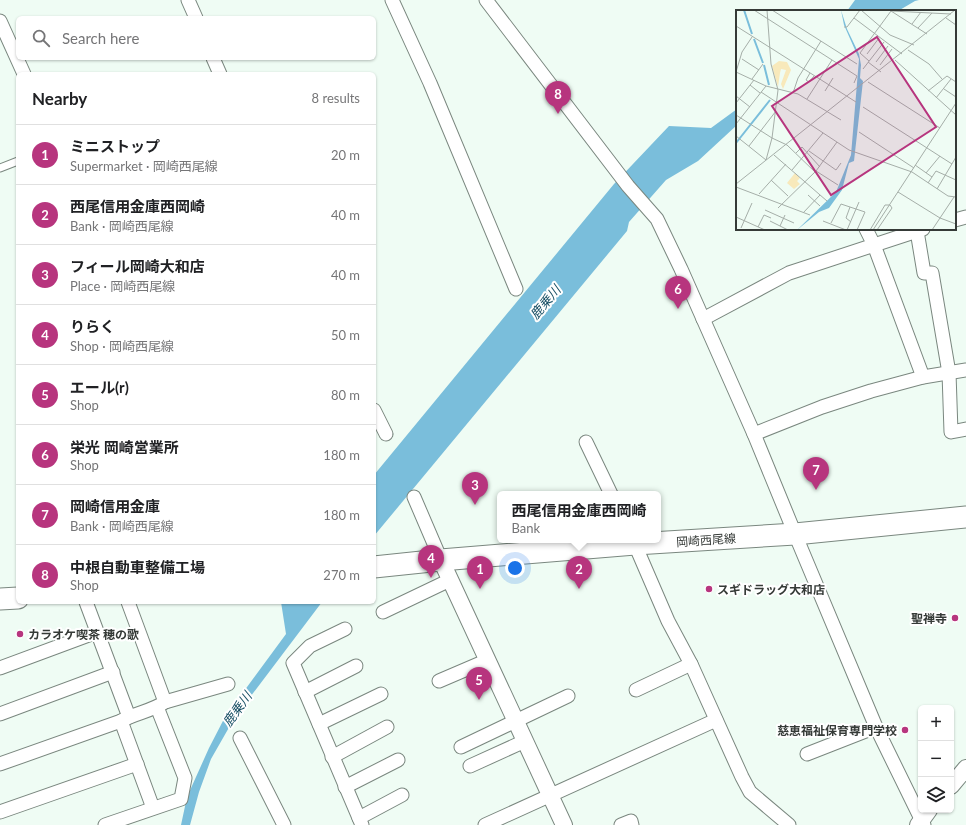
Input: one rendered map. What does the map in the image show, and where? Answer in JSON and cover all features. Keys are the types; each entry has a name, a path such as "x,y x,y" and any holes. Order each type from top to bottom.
{"main road":[{"name":"岡崎西尾線","path":"661,541 795,534 966,517"},
{"name":"岡崎西尾線","path":"376,567 623,543"},
{"path":"0,599 16,598"}],"street":[{"path":"188,0 195,16"},
{"path":"392,0 430,83 516,289"},
{"path":"486,0 628,186 657,219 754,434 876,727 923,820"},
{"path":"0,21 16,56"},
{"path":"18,60 23,72"},
{"path":"215,60 219,72"},
{"path":"866,230 874,245 923,376"},
{"path":"703,319 789,273 920,230 924,273 932,273 949,373 951,432 966,429"},
{"path":"754,434 836,402 871,391 923,376 966,370"},
{"path":"376,414 386,434"},
{"path":"586,442 609,491"},
{"path":"414,498 450,580 551,794 564,825"},
{"path":"634,543 668,621 691,664 742,777 750,792 783,823"},
{"path":"383,612 450,580"},
{"path":"87,604 113,672 137,764 153,808"},
{"path":"105,825 181,799 185,781 129,604"},
{"path":"345,629 310,646 292,663 360,822 402,795"},
{"path":"0,668 97,632"},
{"path":"439,681 488,660"},
{"path":"636,690 691,664"},
{"path":"305,692 356,666"},
{"path":"0,714 113,672"},
{"path":"0,764 161,705 228,684"},
{"path":"319,724 380,694"},
{"path":"461,747 568,696"},
{"path":"485,825 716,720"},
{"path":"332,757 387,727"},
{"path":"807,754 876,727"},
{"path":"240,738 284,825"},
{"path":"470,766 525,741"},
{"path":"345,787 398,760"},
{"path":"0,812 137,764"},
{"path":"621,825 631,821 632,825"}],"lane":[{"path":"0,168 16,162"}],"water":[{"path":"855,0 919,0 900,10 848,10"},
{"name":"鹿乗川","path":"736,110 736,126 698,161 666,180 629,222 627,231 376,534 376,473 614,184 669,126 711,128"},
{"name":"鹿乗川","path":"281,604 320,604 235,717 211,759 199,792 190,825 181,825 187,797 225,717 286,634"}],"place":[{"name":"中根自動車整備工場","path":"558,114"},
{"name":"栄光 岡崎営業所","path":"678,309"},
{"name":"岡崎信用金庫","path":"816,490"},
{"name":"フィール岡崎大和店","path":"475,505"},
{"name":"りらく","path":"431,578"},
{"name":"ミニストップ","path":"480,589"},
{"name":"西尾信用金庫西岡崎","path":"579,589"},
{"name":"スギドラッグ大和店","path":"709,589"},
{"name":"聖禅寺","path":"955,618"},
{"name":"カラオケ喫茶 穂の歌","path":"20,634"},
{"name":"エール(r)","path":"479,700"},
{"name":"慈恵福祉保育専門学校","path":"905,730"}]}
